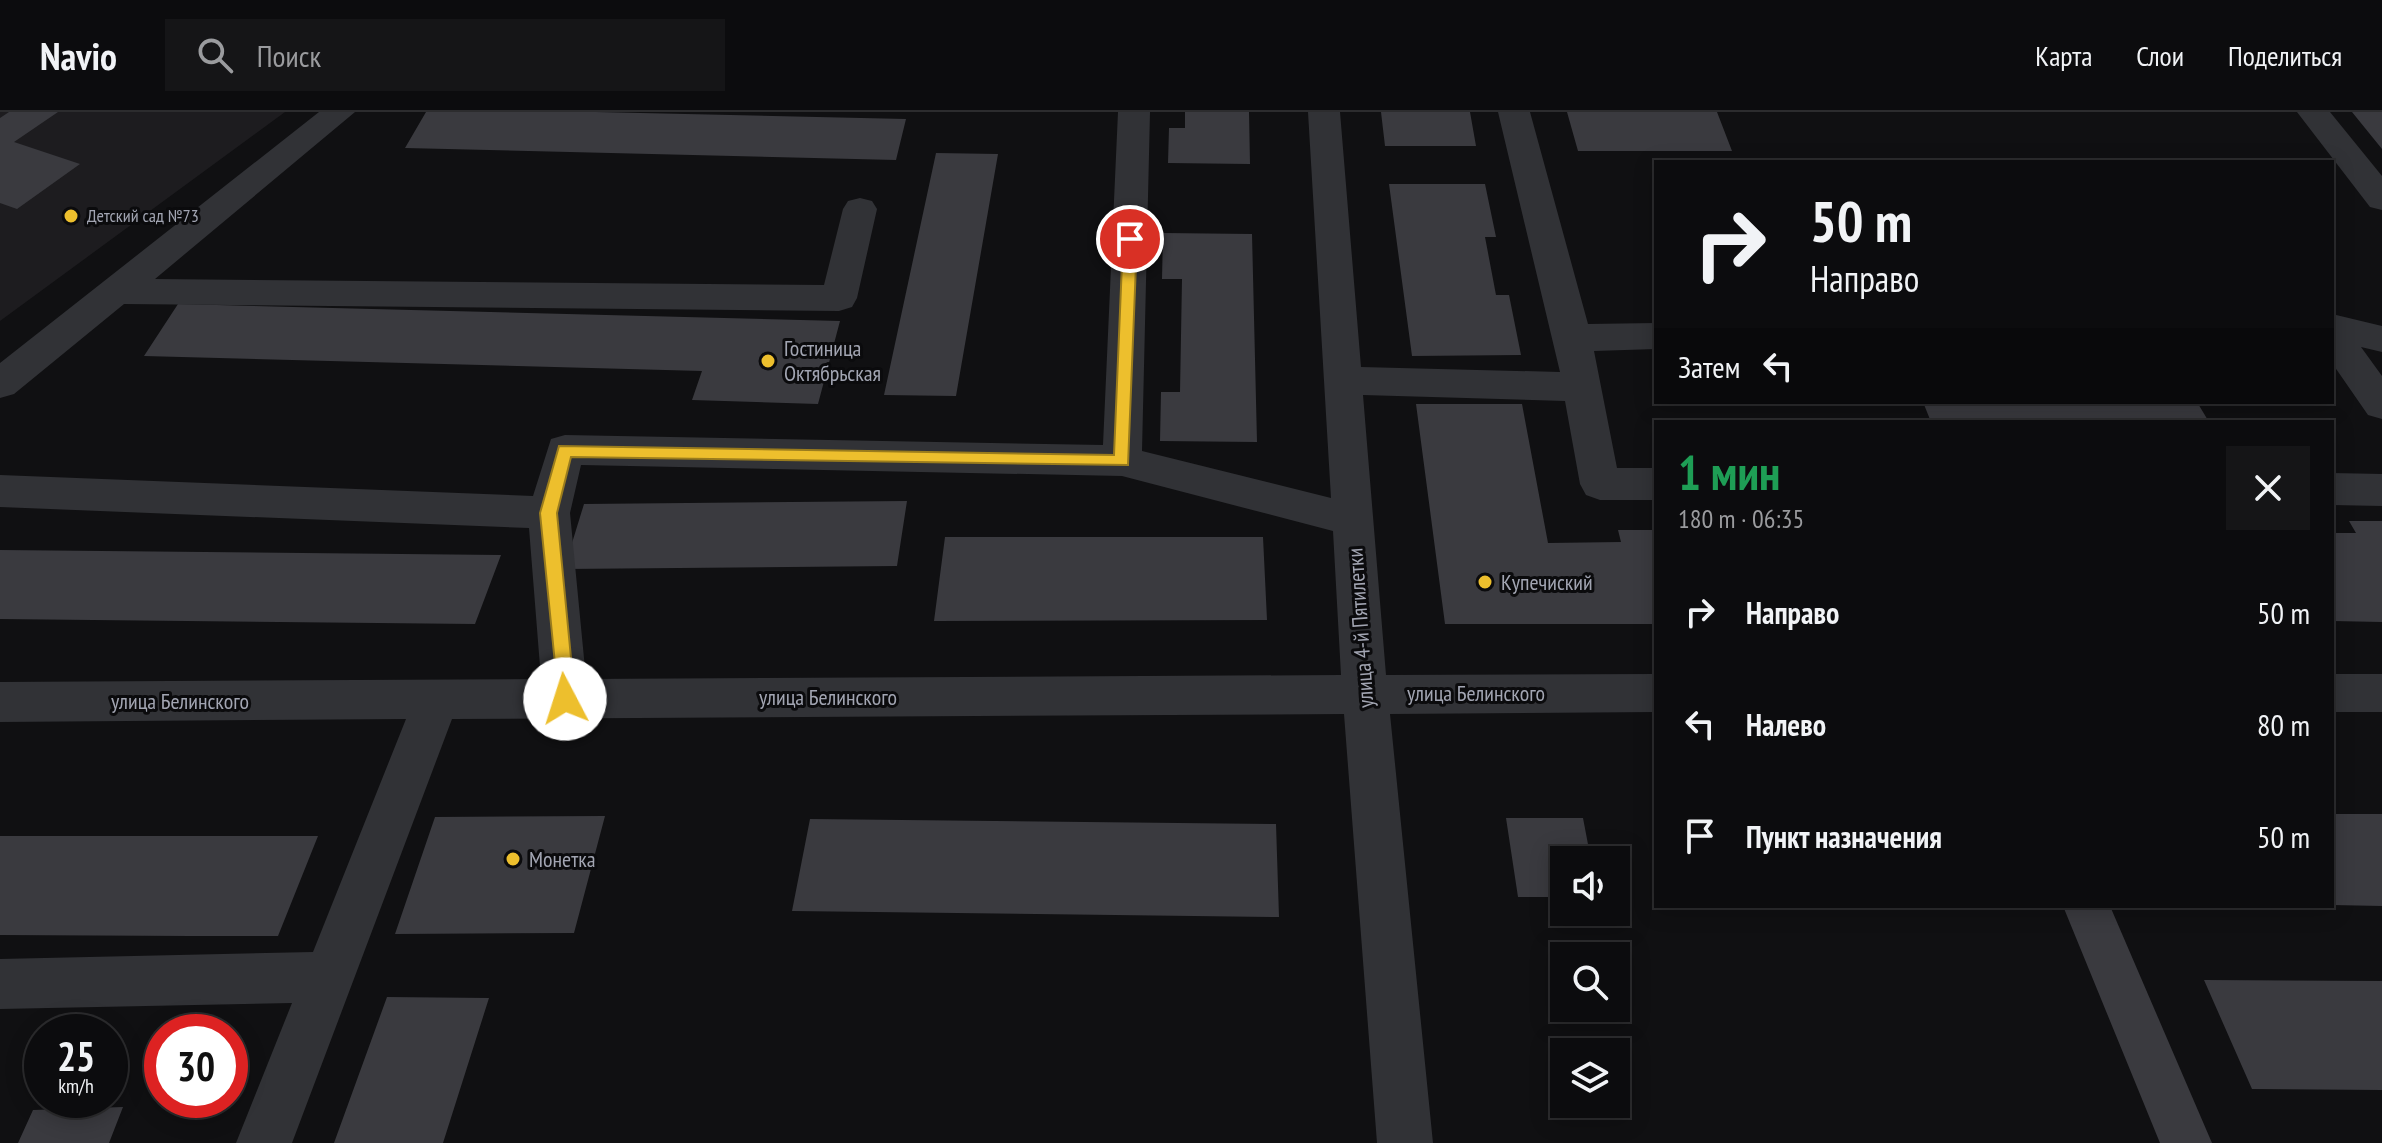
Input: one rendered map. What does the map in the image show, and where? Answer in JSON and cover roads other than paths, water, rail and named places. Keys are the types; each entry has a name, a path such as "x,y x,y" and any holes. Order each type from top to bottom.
{"street":[{"path":"0,384 339,112"},
{"path":"1122,461 1134,112"},
{"name":"улица 4-й Пятилетки","path":"1324,112 1365,693 1405,1143"},
{"path":"1514,112 1573,338 1600,484 1654,484"},
{"path":"2313,112 2382,199"},
{"path":"113,291 839,298 860,209"},
{"path":"2334,327 2382,339"},
{"path":"1573,338 1654,336"},
{"path":"2334,338 2382,405"},
{"path":"1343,380 1582,387"},
{"path":"565,699 549,513 565,450 1122,461 1353,520"},
{"path":"2334,489 2382,490"},
{"path":"0,491 549,513"},
{"name":"улица Белинского","path":"0,702 1654,693"},
{"path":"2334,693 2382,693"},
{"path":"264,1143 437,699"},
{"path":"0,984 328,977"}],"place":[{"name":"Детский сад №73","path":"71,216"},
{"name":"Гостиница Октябрьская","path":"768,361"},
{"name":"Купечиский","path":"1485,582"},
{"name":"Монетка","path":"513,859"}]}
